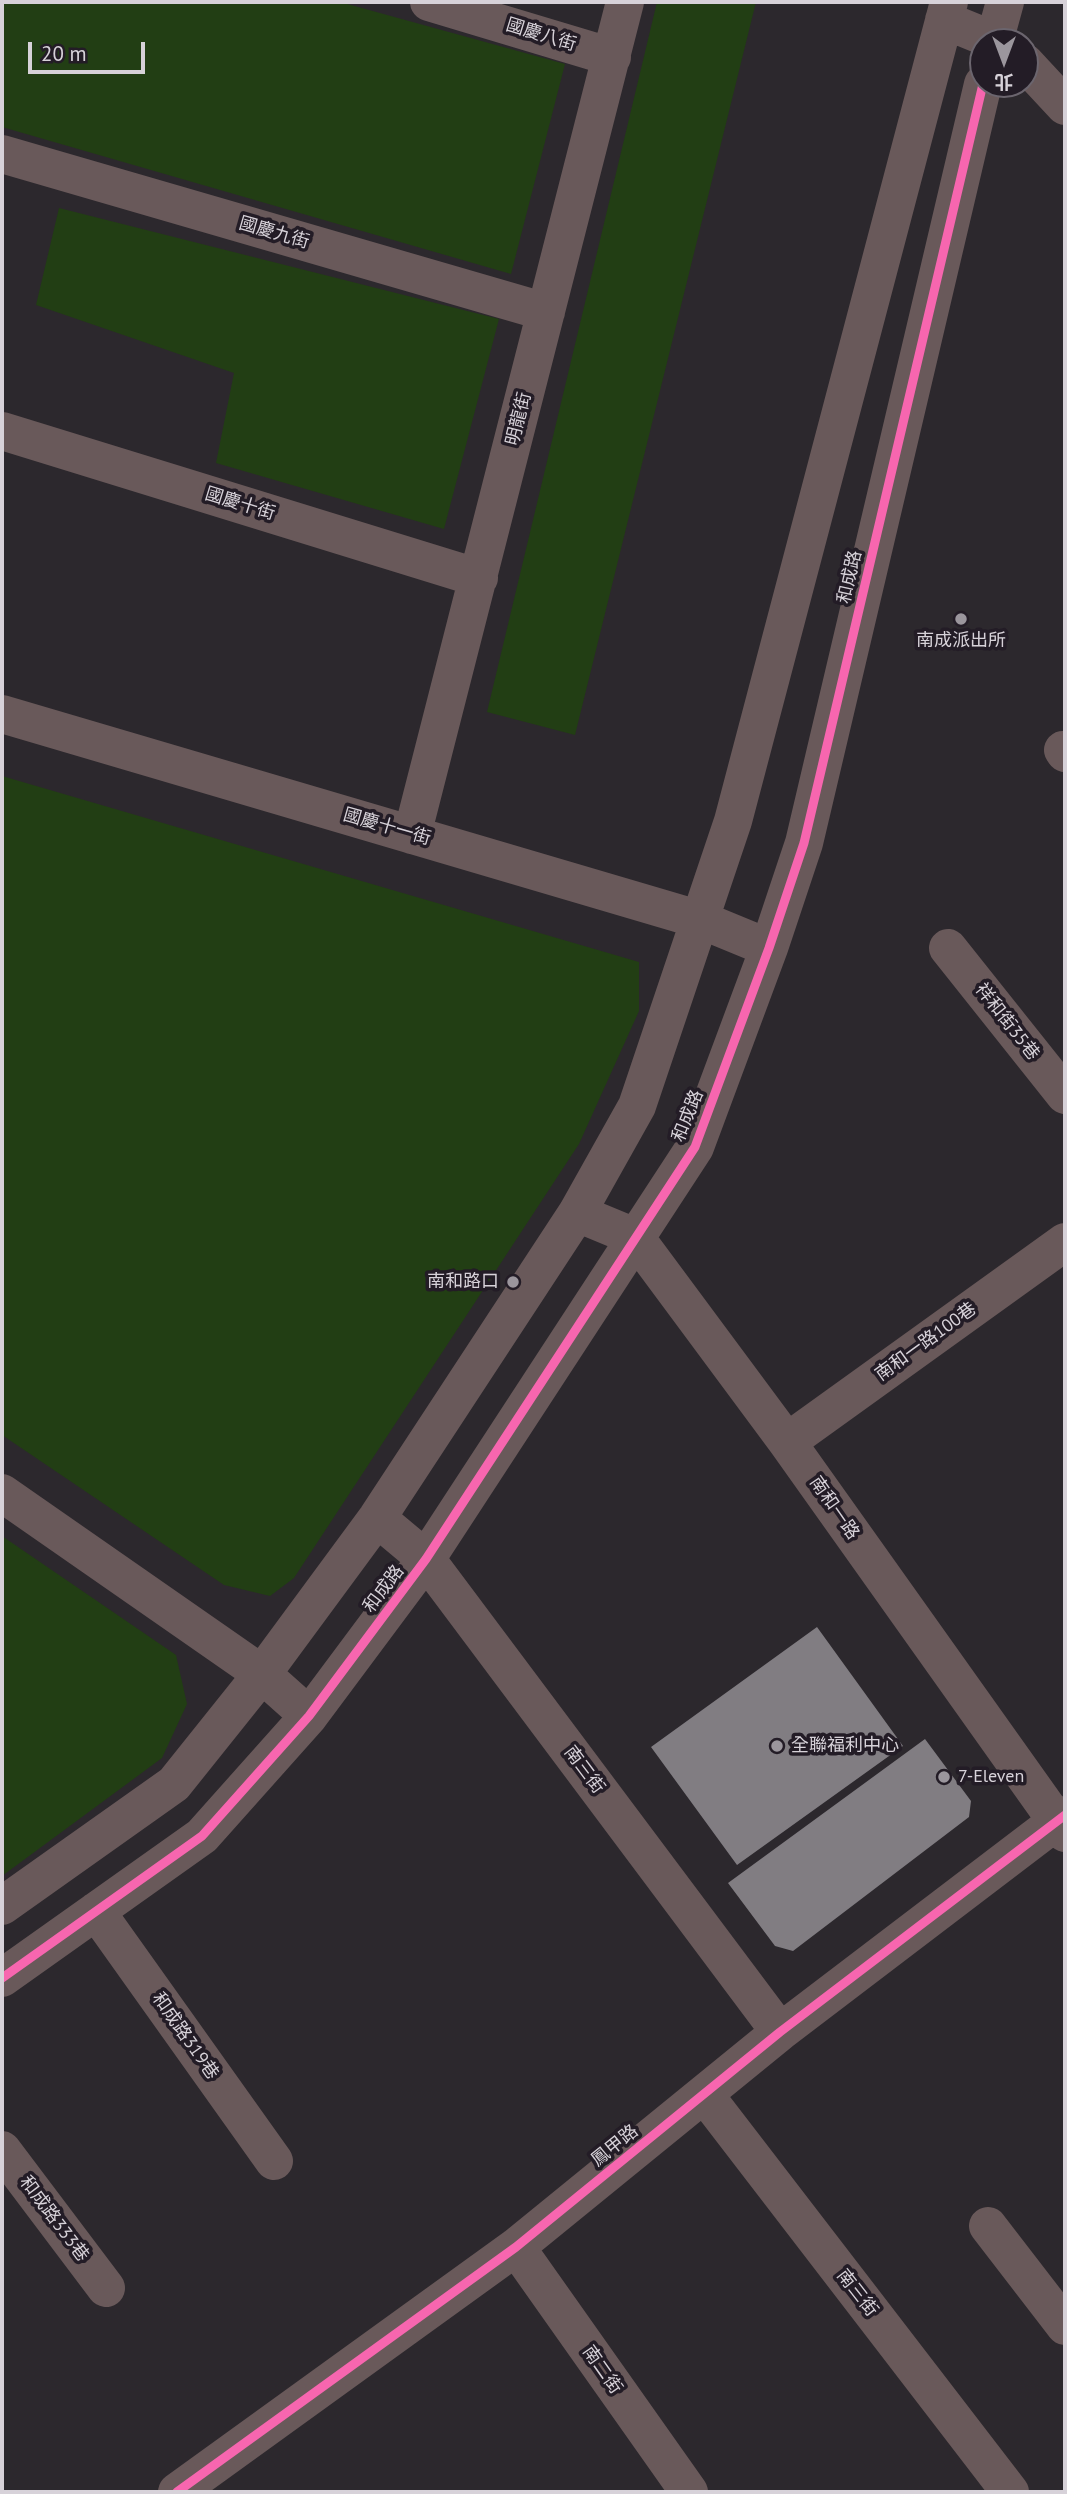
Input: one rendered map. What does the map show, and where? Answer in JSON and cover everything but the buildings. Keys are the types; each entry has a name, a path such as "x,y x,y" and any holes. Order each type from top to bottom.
{"street":[{"name":"國慶八街","path":"429,2 612,57"},
{"name":"明龍街","path":"412,835 625,2"},
{"path":"998,28 1005,2"},
{"path":"2,1906 174,1784 262,1674 377,1518 577,1213 637,1105 733,821 947,11 974,28"},
{"path":"1039,78 1065,106"},
{"name":"和成路","path":"2,1978 202,1836 309,1716 426,1559 695,1147 769,948 804,843 979,98"},
{"name":"國慶九街","path":"2,154 546,312"},
{"name":"國慶十街","path":"2,431 479,578"},
{"name":"國慶十一街","path":"2,714 701,920 769,948"},
{"name":"祥和街35巷","path":"948,948 1065,1095"},
{"path":"577,1213 635,1237"},
{"name":"南和一路","path":"635,1237 787,1442 1062,1823"},
{"name":"南和一路100巷","path":"787,1442 1065,1242"},
{"path":"2,1493 262,1674 309,1716"},
{"name":"南三街","path":"377,1518 426,1559 780,2032"},
{"name":"鳳甲路","path":"177,2492 516,2247 780,2032 1062,1823"},
{"name":"和成路319巷","path":"96,1911 274,2161"},
{"name":"南三街","path":"704,2094 1010,2492"},
{"name":"和成路333巷","path":"2,2150 106,2288"},
{"path":"988,2226 1065,2326"},
{"name":"南二街","path":"516,2247 689,2492"}],"green space":[{"path":"2,2 340,2 565,64 511,274 2,127"},
{"path":"657,2 756,2 575,735 487,712"},
{"path":"59,208 499,319 444,529 216,463 234,373 36,305"},
{"path":"2,776 639,962 639,1011 579,1144 294,1578 270,1596 224,1585 2,1435"},
{"path":"2,1536 176,1655 187,1704 162,1758 2,1876"}],"cycle path":[{"path":"2,1978 202,1836 309,1716 426,1559 695,1147 769,948 804,843 980,98"},
{"path":"177,2492 516,2247 780,2032 1065,1815"}],"place":[{"name":"南成派出所","path":"961,619"},
{"name":"南和路口","path":"513,1282"},
{"name":"全聯福利中心","path":"777,1746"},
{"name":"7-Eleven","path":"944,1777"}]}
